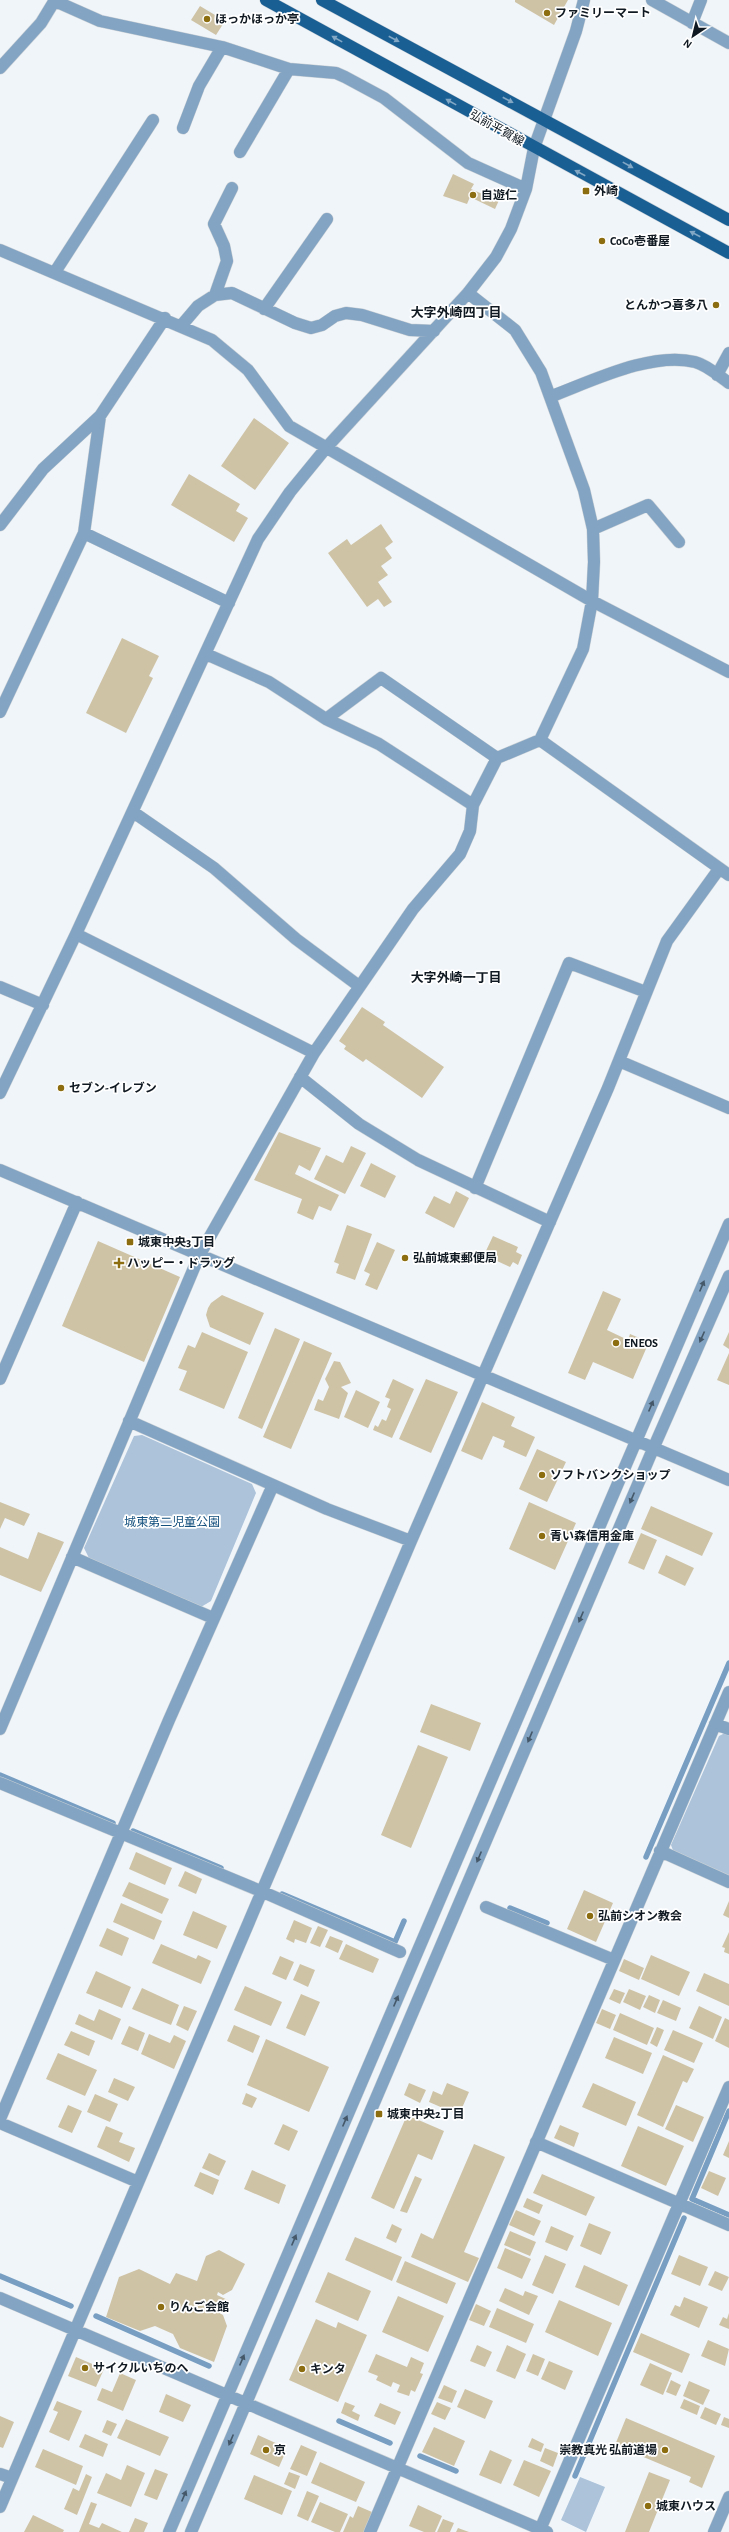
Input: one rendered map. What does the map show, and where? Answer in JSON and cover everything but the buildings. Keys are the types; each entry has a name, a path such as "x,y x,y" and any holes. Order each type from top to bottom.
{"main road":[{"name":"弘前平賀線","path":"266,0 534,148 729,253"},
{"path":"322,0 729,220"}],"street":[{"path":"0,1094 133,812 258,539 290,492 326,448 468,293 496,257 511,229 526,189 534,148 576,31 584,0"},
{"path":"652,0 729,43"},
{"path":"692,23 701,0"},
{"path":"0,68 41,23 55,1 100,21 222,47 289,69 336,73 384,98 468,163 526,189"},
{"path":"183,128 199,86 222,47"},
{"path":"240,152 289,69"},
{"path":"55,272 154,120"},
{"path":"215,296 227,261 224,246 214,224 232,188"},
{"path":"264,309 326,219"},
{"path":"0,250 165,318 212,340 248,370 289,426 592,601 729,672"},
{"path":"181,326 198,306 215,296 232,293 264,309 311,328 322,325 335,316 346,313 362,315 410,330 434,331"},
{"path":"0,1729 199,1256 314,1053 413,909 460,854 470,832 473,805 497,758 540,740 583,649 592,601 594,562 593,529 584,490 552,396 541,372 515,330 468,293"},
{"path":"0,525 43,469 100,416 165,318"},
{"path":"717,375 729,353"},
{"path":"552,396 624,369 667,360 696,362 729,383"},
{"path":"1,707 84,533 100,416"},
{"path":"593,529 648,505 679,542"},
{"path":"84,533 229,603"},
{"path":"206,654 269,682 326,719 379,744 473,805"},
{"path":"326,719 381,678 497,758"},
{"path":"0,2507 74,2330 263,1892 411,1541 483,1378 619,1061 667,941 724,872 540,740"},
{"path":"133,812 214,868 296,939 359,986"},
{"path":"76,934 314,1053"},
{"path":"475,1188 569,963 646,992"},
{"path":"0,986 43,1005"},
{"path":"619,1061 729,1108"},
{"path":"300,1077 359,1124 418,1160 550,1222"},
{"path":"0,1170 483,1378 729,1480"},
{"path":"0,1379 77,1202"},
{"path":"169,2532 729,1224"},
{"path":"191,2532 653,1449 729,1276"},
{"path":"130,1421 327,1509 411,1541"},
{"path":"0,2119 120,1833 213,1618 273,1485"},
{"path":"72,1556 213,1618"},
{"path":"370,2532 729,1692"},
{"path":"715,1724 729,1729"},
{"path":"0,1784 263,1892 400,1952"},
{"path":"660,1851 729,1882"},
{"path":"486,1907 614,1960"},
{"path":"0,2298 542,2531 678,2204 729,2088"},
{"path":"0,2123 138,2182"},
{"path":"536,2142 729,2225"},
{"path":"0,2474 12,2478"},
{"path":"714,2532 729,2497"}],"green space":[{"name":"城東第二児童公園","path":"142,1435 252,1484 256,1493 211,1601 201,1607 89,1558 84,1548 134,1436"},
{"path":"725,1733 729,1734 729,1876 674,1853 671,1845 719,1736"},
{"path":"580,2477 605,2487 586,2532 561,2520"}],"waterway":[{"path":"646,1857 729,1663"},
{"path":"0,1775 113,1823"},
{"path":"133,1831 221,1868"},
{"path":"282,1894 395,1942 404,1921"},
{"path":"510,1908 547,1923"},
{"path":"729,2111 692,2199 729,2215"},
{"path":"575,2476 684,2218"},
{"path":"0,2276 71,2306"},
{"path":"96,2316 209,2366"},
{"path":"339,2421 390,2443"},
{"path":"420,2456 456,2471"}],"place":[{"name":"ファミリーマート","path":"547,13"},
{"name":"ほっかほっか亭","path":"207,19"},
{"name":"外崎","path":"586,191"},
{"name":"自遊仁","path":"473,195"},
{"name":"CoCo壱番屋","path":"602,241"},
{"name":"とんかつ喜多八","path":"716,305"},
{"name":"セブン-イレブン","path":"61,1088"},
{"name":"城東中央3丁目","path":"130,1242"},
{"name":"弘前城東郵便局","path":"405,1258"},
{"name":"ハッピー・ドラッグ","path":"119,1263"},
{"name":"ENEOS","path":"616,1343"},
{"name":"ソフトバンクショップ","path":"542,1475"},
{"name":"青い森信用金庫","path":"542,1536"},
{"name":"弘前シオン教会","path":"590,1916"},
{"name":"城東中央2丁目","path":"379,2114"},
{"name":"りんご会館","path":"161,2307"},
{"name":"サイクルいちのへ","path":"85,2368"},
{"name":"キンタ","path":"302,2369"},
{"name":"京","path":"266,2450"},
{"name":"崇教真光 弘前道場","path":"665,2450"},
{"name":"城東ハウス","path":"648,2506"}],"district":[{"name":"大字外崎四丁目","path":"456,313"},
{"name":"大字外崎一丁目","path":"456,978"}]}
